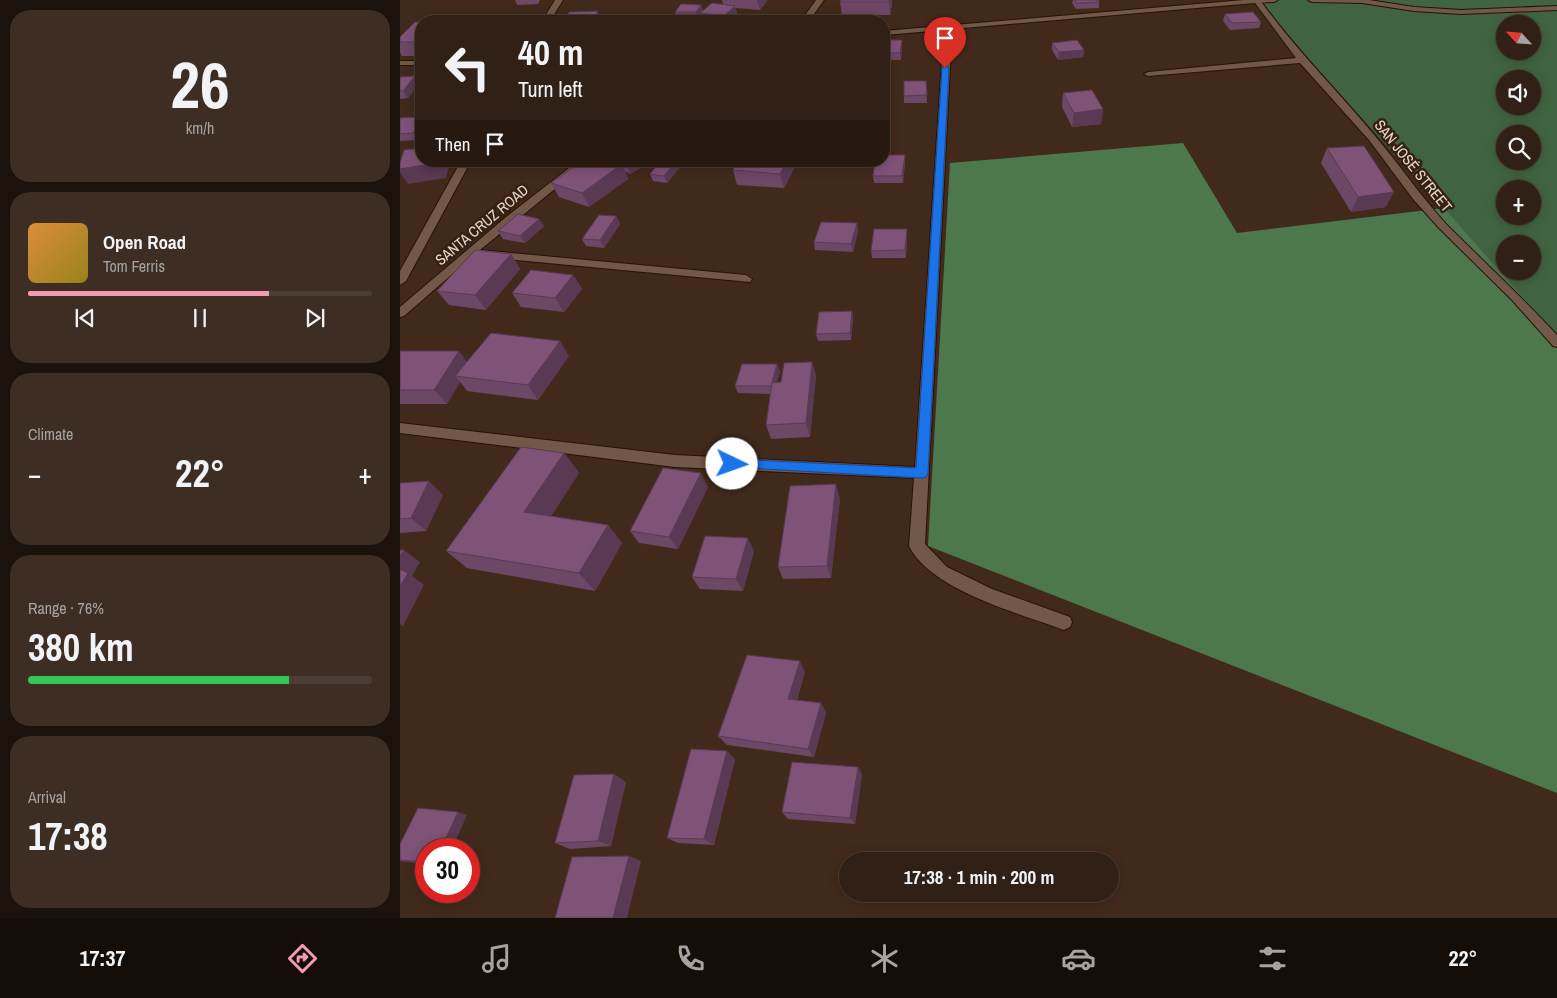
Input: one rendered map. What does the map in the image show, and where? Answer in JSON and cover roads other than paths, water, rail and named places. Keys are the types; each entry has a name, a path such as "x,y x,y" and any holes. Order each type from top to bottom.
{"street":[{"path":"550,15 559,0"},
{"path":"809,15 820,0"},
{"path":"890,34 1256,0 1274,0"},
{"name":"SAN JOSÉ STREET","path":"1256,0 1302,60 1372,138 1423,204 1516,297 1557,343"},
{"path":"1312,0 1362,1 1414,9 1461,12 1557,8"},
{"path":"948,29 917,546 942,572 988,594 1064,622"},
{"path":"1148,74 1302,60"},
{"path":"400,64 415,63"},
{"path":"400,281 463,167"},
{"name":"SANTA CRUZ ROAD","path":"400,313 510,219 576,167"},
{"path":"472,253 746,279"},
{"path":"400,428 675,461 922,473"}]}
